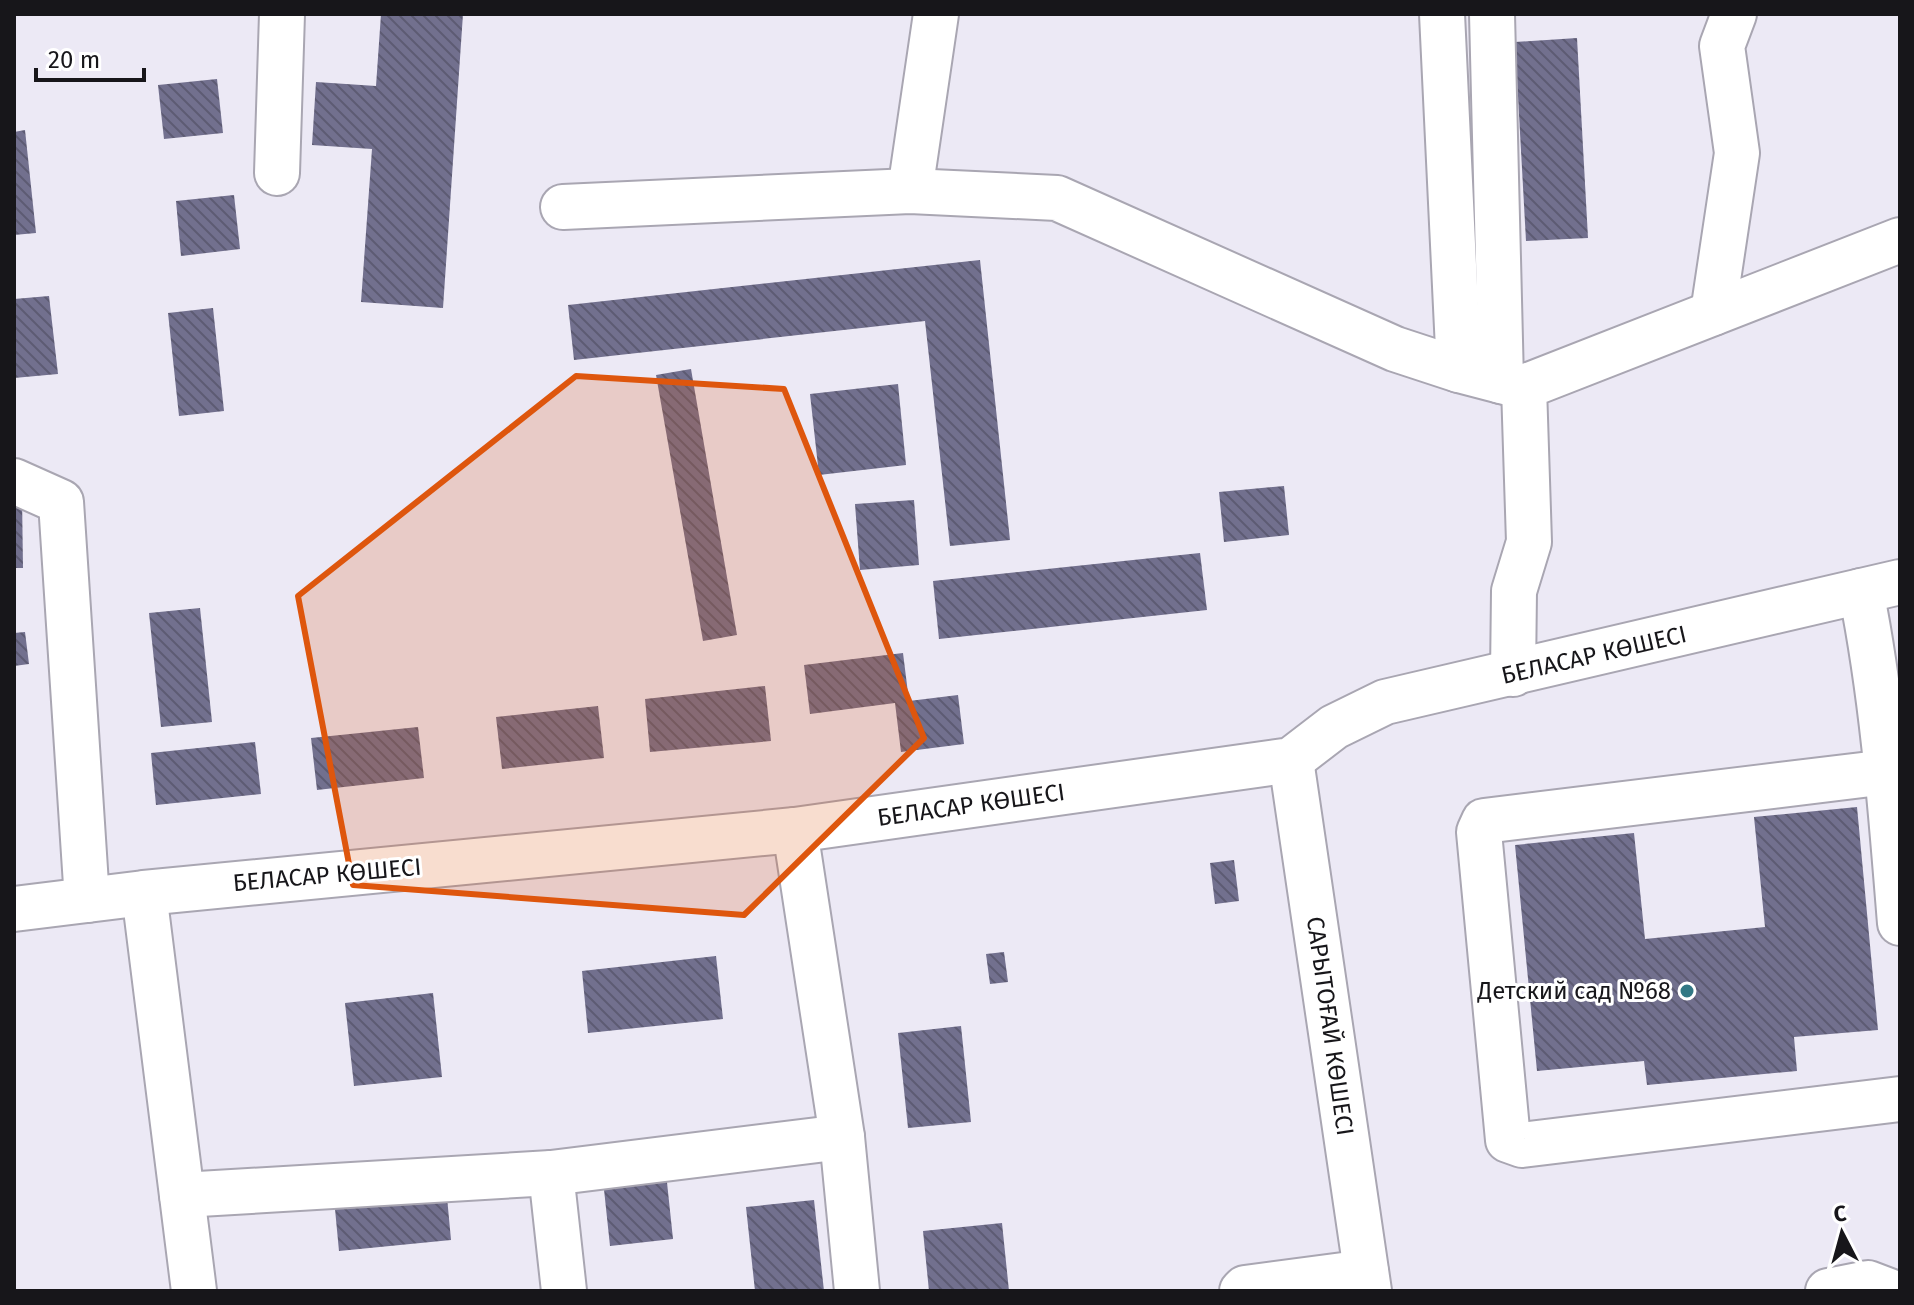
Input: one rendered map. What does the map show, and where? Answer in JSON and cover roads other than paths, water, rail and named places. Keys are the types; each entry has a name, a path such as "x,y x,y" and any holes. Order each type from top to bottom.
{"street":[{"path":"277,173 282,14"},
{"path":"910,191 936,14"},
{"path":"1442,14 1459,370"},
{"path":"1492,14 1512,384 1529,542 1514,591 1513,674"},
{"path":"1713,313 1737,153 1722,46 1734,14"},
{"path":"563,207 910,191 1057,198 1395,349 1512,384 1713,313 1900,240"},
{"path":"14,481 61,502 87,900"},
{"path":"1880,587 1872,648 1900,923"},
{"name":"БЕЛАСАР КӨШЕСІ","path":"14,909 144,893 795,830 1291,760 1334,727 1385,702 1880,587"},
{"name":"САРЫТОҒАЙ КӨШЕСІ","path":"1291,760 1368,1281"},
{"path":"1887,772 1484,821 1479,832 1508,1140 1522,1145 1900,1099"},
{"path":"795,830 842,1137 857,1291"},
{"path":"144,893 194,1291"},
{"path":"182,1195 551,1173 842,1137"},
{"path":"551,1173 564,1291"},
{"path":"1242,1291 1245,1288 1368,1281"},
{"path":"1828,1291 1868,1283 1889,1291"}],"place":[{"name":"Детский сад №68","path":"1687,991"}]}
